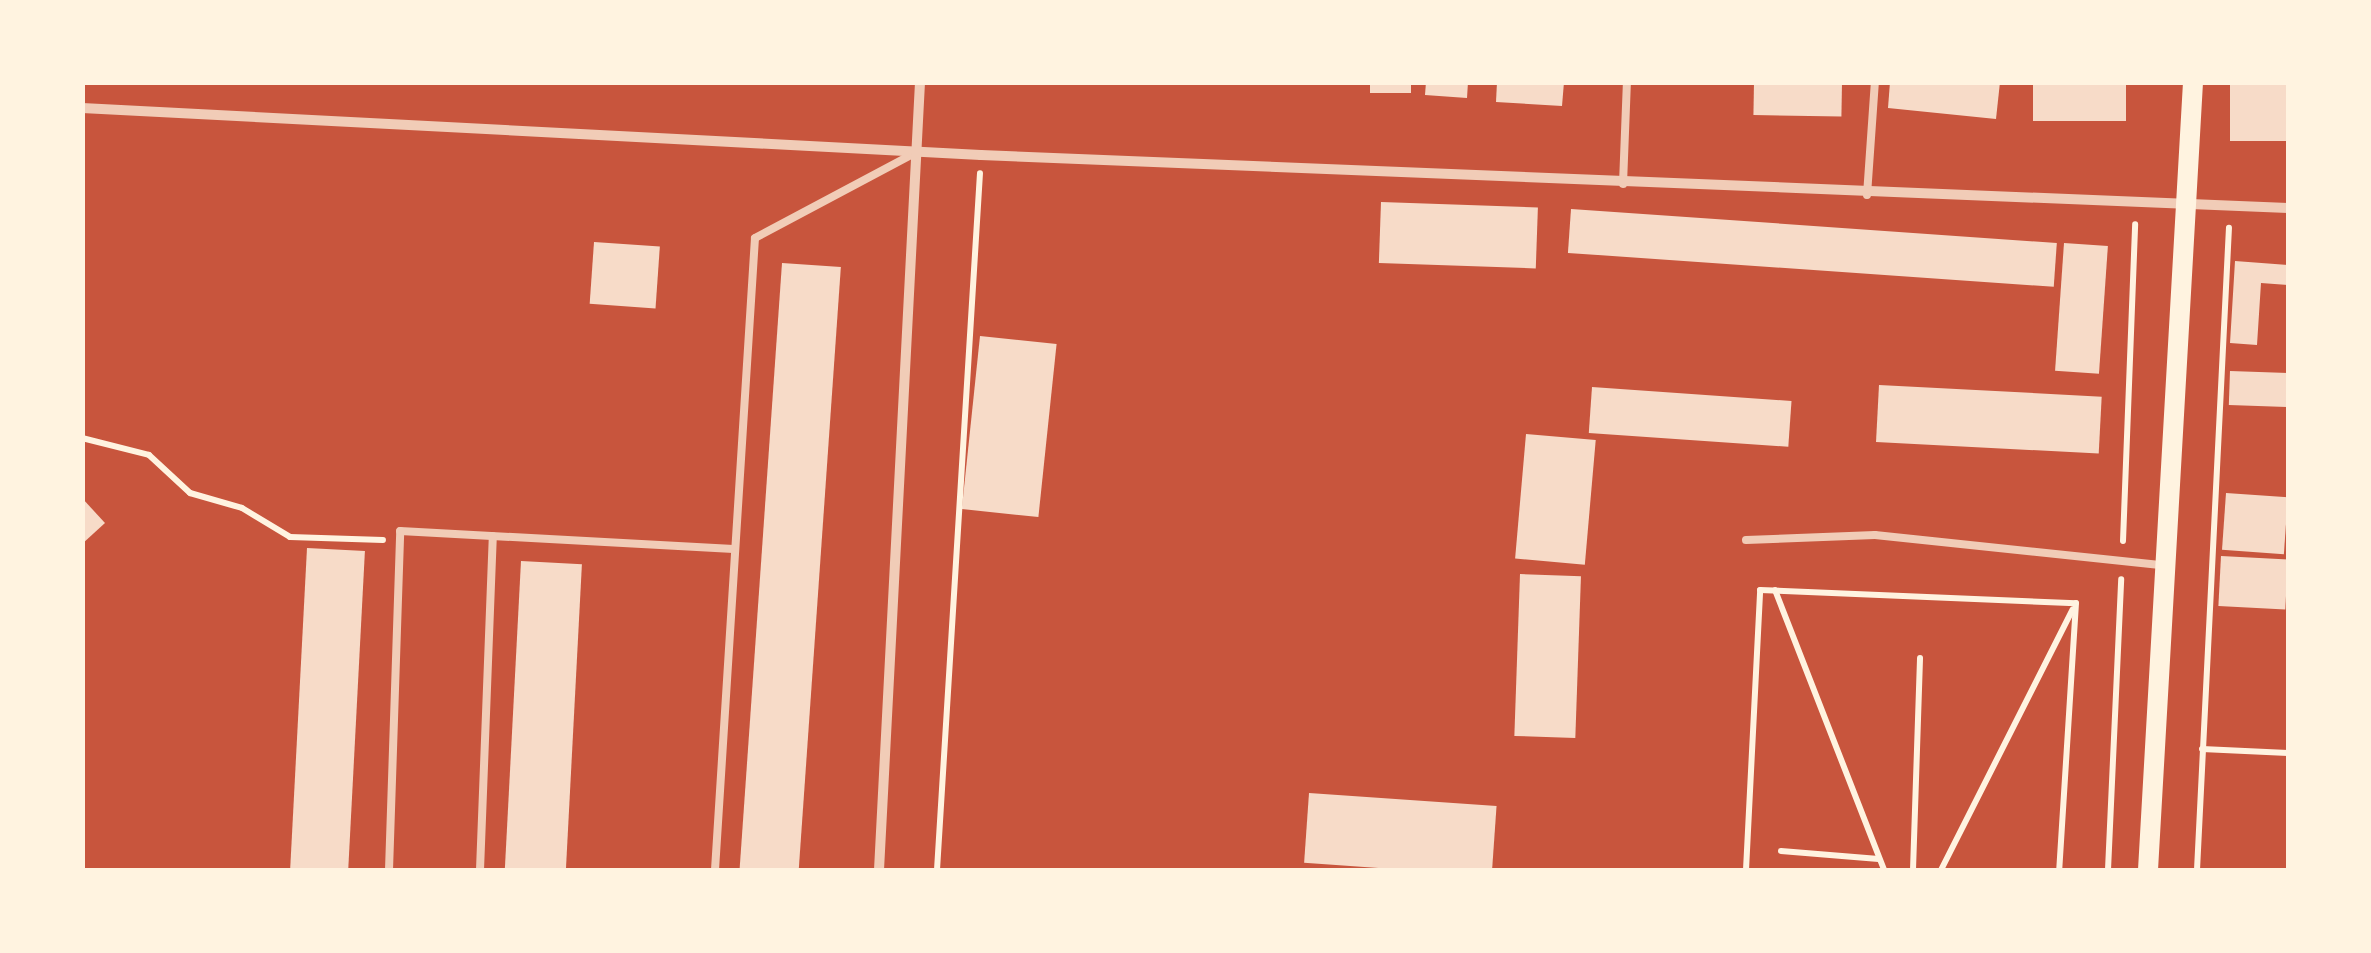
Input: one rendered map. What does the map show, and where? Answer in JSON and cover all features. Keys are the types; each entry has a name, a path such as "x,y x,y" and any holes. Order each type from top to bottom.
{"main road":[{"path":"2148,870 2193,82"}],"street":[{"path":"880,870 920,82"},
{"path":"82,108 917,152 1868,195 2288,208"}],"lane":[{"path":"1623,184 1627,82"},
{"path":"1868,195 1875,82"},
{"path":"714,870 754,238 917,152"},
{"path":"389,870 400,530 734,549"},
{"path":"1746,540 1875,535 2166,565"},
{"path":"480,870 493,536"}],"path":[{"path":"937,870 981,154"},
{"path":"2197,870 2230,206"},
{"path":"82,438 149,455 190,493 242,508 290,537 401,541"},
{"path":"1746,870 1760,590 2076,603"},
{"path":"1775,590 1884,870"},
{"path":"1941,870 2076,603"},
{"path":"2060,870 2076,603"},
{"path":"1913,870 1920,658"},
{"path":"2202,749 2288,752"},
{"path":"1781,851 1879,859"}],"building":[{"path":"1370,82 1411,82 1411,93 1370,93"},
{"path":"1426,82 1468,82 1467,98 1425,95"},
{"path":"1497,82 1564,82 1562,106 1496,102"},
{"path":"1754,82 1842,84 1841,117 1753,115"},
{"path":"1890,82 2000,82 1996,119 1888,108"},
{"path":"2033,82 2126,82 2126,121 2033,121"},
{"path":"2230,82 2288,82 2288,141 2230,141"},
{"path":"1381,202 1538,207 1536,268 1379,263"},
{"path":"1571,209 2057,243 2054,287 1568,253"},
{"path":"594,242 660,247 656,308 590,304"},
{"path":"2064,243 2108,246 2099,374 2055,371"},
{"path":"2235,261 2288,265 2288,285 2261,283 2257,345 2230,343"},
{"path":"782,263 841,267 799,870 740,870"},
{"path":"980,336 1057,344 1038,517 962,509"},
{"path":"2230,371 2288,373 2287,407 2229,405"},
{"path":"1879,385 2102,397 2099,454 1876,442"},
{"path":"1592,387 1792,401 1788,447 1589,433"},
{"path":"1526,434 1596,440 1585,565 1515,559"},
{"path":"2226,493 2288,497 2284,554 2222,550"},
{"path":"82,498 105,523 82,544"},
{"path":"307,548 365,551 348,870 290,870"},
{"path":"2221,556 2288,560 2285,609 2218,606"},
{"path":"521,561 582,564 566,870 505,870"},
{"path":"1520,574 1581,576 1575,738 1514,736"},
{"path":"1309,793 1497,806 1492,870 1407,870 1304,863"}]}
